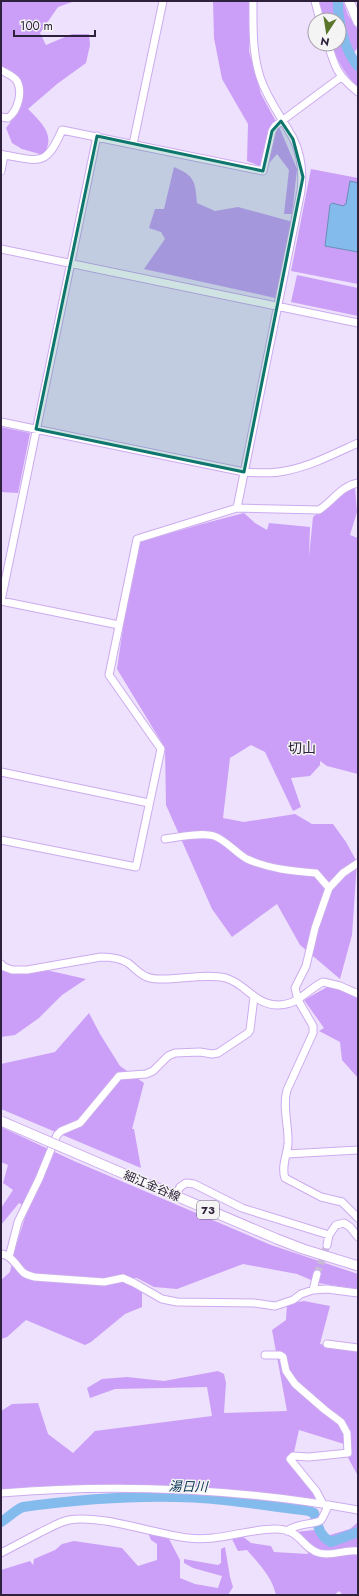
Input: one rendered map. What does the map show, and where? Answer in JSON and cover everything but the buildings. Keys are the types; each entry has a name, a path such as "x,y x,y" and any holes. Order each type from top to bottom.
{"main road":[{"path":"349,1 358,22"},
{"name":"細江金谷線","path":"1,1121 303,1249 358,1266"},
{"name":"細江金谷線","path":"303,1249 327,1262 358,1272"}],"street":[{"path":"133,144 162,1"},
{"path":"237,508 302,191 302,167 293,139 267,96 259,76 253,35 253,1"},
{"path":"315,1 318,12"},
{"path":"330,52 342,78 358,92"},
{"path":"1,70 16,80 20,89 17,106 11,116 8,118 1,117"},
{"path":"1,171 3,155 33,160 50,154 62,130 263,171 272,131 281,121 342,78"},
{"path":"97,136 1,601 119,625"},
{"path":"1,249 358,323"},
{"path":"1,422 244,472 262,473 284,471 316,462 358,443"},
{"path":"1,840 136,868 161,749 109,675 137,539 237,508 319,510 328,505 339,492 347,486 358,484"},
{"path":"1,772 149,803"},
{"path":"165,838 204,835 214,836 240,854 260,864 283,870 316,873 329,888"},
{"path":"358,863 343,873 329,888 315,928 306,966 295,988 298,1000 312,1026 313,1033 287,1090 285,1098 288,1142 283,1172 285,1178 321,1197 342,1202 358,1218"},
{"path":"1,964 12,970 27,970 101,957 110,957 128,963 139,974 148,978 227,978 237,983 254,998 276,1005 298,1000 323,982 340,986 358,994"},
{"path":"9,1257 18,1222 39,1179 57,1135 61,1131 80,1123 119,1076 146,1074 152,1072 168,1056 175,1053 218,1053 248,1033 250,1030 254,998"},
{"path":"286,1154 358,1150"},
{"path":"175,1196 180,1187 186,1183 194,1184 242,1208 329,1235"},
{"path":"327,1245 329,1235 336,1225 344,1223 350,1227 358,1237"},
{"path":"1,1254 4,1253 9,1257 25,1274 34,1277 104,1282 123,1278 162,1299 177,1302 275,1306 293,1300 301,1294 313,1290 327,1289 358,1293"},
{"path":"313,1290 317,1274"},
{"path":"327,1344 358,1348"},
{"path":"265,1355 280,1355 283,1357 286,1371 295,1384 324,1410 341,1422 347,1434 348,1453 309,1458 293,1456 290,1459 326,1505"},
{"path":"1,1493 43,1489 94,1488 182,1491 241,1495 358,1510"},
{"path":"288,1531 294,1526 319,1522 322,1519 326,1505"},
{"path":"1,1553 60,1523 70,1520 105,1522 190,1539 223,1537 275,1529 294,1533 318,1553 327,1555 353,1550 358,1551"}],"highlighted area":[{"path":"281,121 293,139 303,177 244,472 36,429 97,136 263,171 272,131"}],"shaded area":[{"path":"1,1 75,1 58,7 40,33 46,45 72,34 89,34 90,45 86,63 57,84 28,109 42,124 48,136 47,148 43,155 22,149 12,143 6,128 19,111 23,84 1,66"},
{"path":"213,1 251,1 249,51 261,94 280,129 297,169 292,214 284,214 289,170 277,154 265,168 247,161 248,124 222,79 214,38"},
{"path":"318,1 343,1 347,12 321,12"},
{"path":"347,12 358,30 358,47 349,59 358,71 358,87 349,78 335,52 347,52"},
{"path":"174,167 186,173 193,180 196,189 197,203 215,211 238,207 293,222 275,298 144,269 165,239 161,232 149,228 155,209 164,209"},
{"path":"311,169 358,178 358,284 291,271"},
{"path":"297,275 358,288 358,316 291,302"},
{"path":"1,427 30,433 18,493 1,492"},
{"path":"355,488 357,512 350,535 358,538 358,774 327,766 320,761 320,765 310,776 291,778 301,807 293,811 265,752 251,745 230,758 223,818 244,822 295,814 312,824 333,824 346,842 357,862 352,935 340,979 300,945 277,904 232,937 212,909 166,805 165,748 117,669 132,565 140,542 244,513 255,523 267,530 269,523 310,527 309,557 313,517 340,494"},
{"path":"1,969 12,974 46,970 86,979 62,995 39,1018 15,1035 1,1037"},
{"path":"329,986 346,990 358,997 358,1078 342,1060 340,1042 319,1031 324,1028 304,1000"},
{"path":"89,1013 120,1066 144,1083 132,1129 134,1129 141,1168 1,1109 1,1064 55,1052"},
{"path":"1,1127 74,1161 271,1245 358,1274 358,1289 318,1283 297,1274 243,1264 177,1289 154,1287 137,1278 129,1278 142,1292 142,1307 125,1314 91,1342 85,1345 26,1320 7,1337 1,1339 1,1280 10,1272 15,1249 28,1208 19,1203 1,1225 1,1208 13,1190 3,1183 8,1165 1,1162"},
{"path":"304,1301 330,1306 320,1344 358,1350 358,1476 346,1454 344,1444 299,1430 292,1461 318,1499 148,1487 36,1486 1,1491 1,1411 12,1404 38,1403 48,1434 73,1453 95,1431 212,1416 207,1387 115,1389 90,1398 87,1388 102,1379 127,1377 164,1381 218,1371 224,1374 226,1383 224,1413 287,1411 272,1330 286,1320 287,1304"},
{"path":"357,1523 358,1595 343,1595 339,1591 334,1595 276,1595 271,1582 260,1566 247,1550 238,1551 232,1539 241,1535 251,1543 271,1546 274,1552 308,1554 303,1538 296,1532 314,1530 330,1535 350,1529"},
{"path":"148,1533 168,1537 180,1560 180,1578 195,1584 218,1588 222,1576 193,1568 184,1563 184,1559 218,1565 221,1563 221,1549 225,1547 233,1587 228,1595 1,1595 1,1570 30,1561 33,1565 34,1559 55,1550 62,1544 74,1541 122,1548 138,1566 157,1560 157,1544 151,1540"}],"water":[{"path":"350,181 358,183 358,252 325,246 330,205 332,203 343,206 346,204"}],"waterway":[{"path":"338,1 343,36 348,49 358,66"},
{"name":"湯日川","path":"1,1522 23,1507 98,1499 174,1497 224,1500 309,1511 314,1513 321,1533 331,1542 358,1532"}],"tunnel":[{"path":"317,1274 327,1245"}],"district":[{"name":"切山","path":"302,748"}]}
